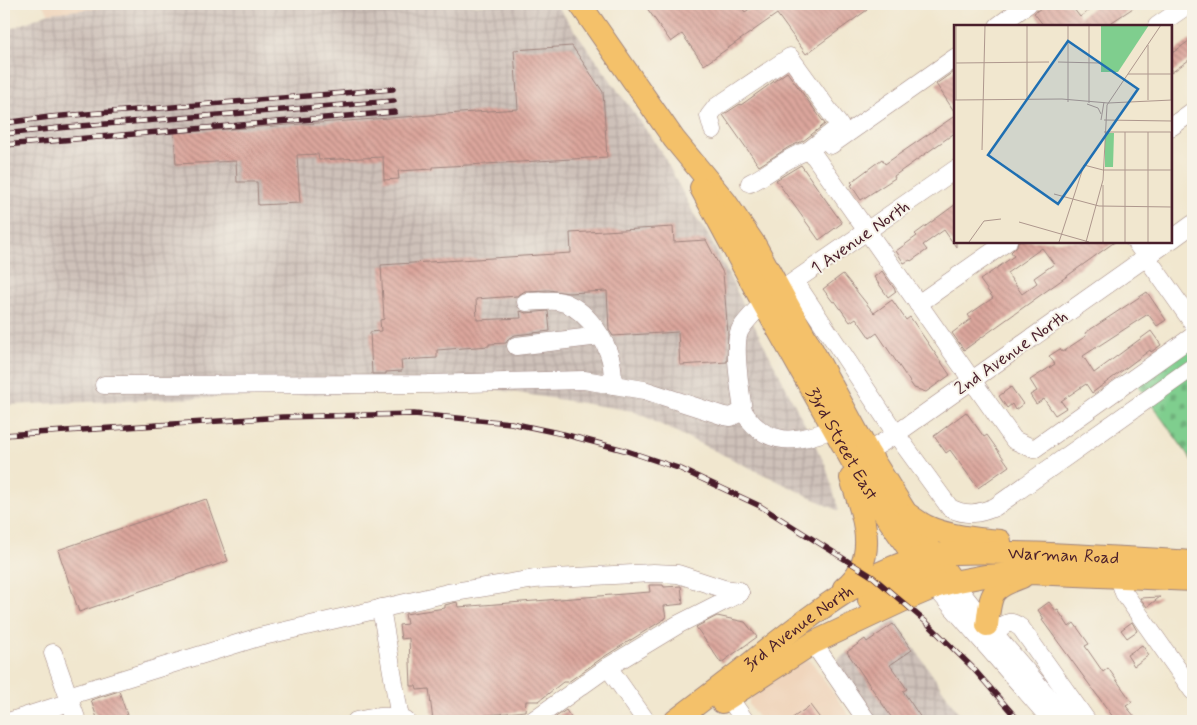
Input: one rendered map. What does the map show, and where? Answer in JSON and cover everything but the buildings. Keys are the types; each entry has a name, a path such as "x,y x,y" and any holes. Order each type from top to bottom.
{"main road":[{"name":"33rd Street East","path":"580,4 674,139 725,201 755,245 780,292 860,457 869,491 933,571"},
{"name":"33rd Street East","path":"780,292 836,434 860,457 906,513 933,571"},
{"path":"804,620 850,584 862,570 866,555 867,541 861,509 836,434"},
{"path":"906,513 927,527 978,539 1010,542 1062,555"},
{"name":"Warman Road","path":"933,571 980,553 1193,562"},
{"name":"3rd Avenue North","path":"675,721 804,620 874,577 888,570 933,571"},
{"name":"3rd Avenue North","path":"695,721 812,643 849,625 933,571"},
{"name":"Warman Road","path":"933,571 985,576 1030,573 1193,580"},
{"path":"990,629 991,597 994,591 1003,584 1030,573"}],"street":[{"path":"999,25 1028,4"},
{"path":"1158,25 1189,4"},
{"path":"713,130 709,116 716,107 790,57 840,126 811,154"},
{"path":"750,184 800,152 811,154 954,58"},
{"path":"1172,126 1193,112"},
{"path":"811,154 1014,440 1034,449 1193,336"},
{"name":"1 Avenue North","path":"743,412 737,356 738,337 748,320 780,292 954,170"},
{"name":"2nd Avenue North","path":"1172,240 1193,224"},
{"path":"918,304 1007,242"},
{"path":"1136,242 1193,323"},
{"name":"2nd Avenue North","path":"860,457 896,434 1169,242"},
{"name":"33rd Street East","path":"780,292 896,434 950,508 959,513 978,514 995,507 1193,367"},
{"path":"526,302 557,301 573,306 582,313 600,336 610,355 613,385"},
{"path":"516,346 600,336"},
{"path":"104,385 428,384 584,380 644,390 728,417 743,412 758,430 777,438 836,434"},
{"name":"33rd Street East","path":"933,571 990,629 1069,721"},
{"name":"33rd Street East","path":"933,571 1052,721"},
{"path":"11,721 69,699 259,637 448,592 535,579 653,573 678,574 739,591 740,593 680,624 608,668 532,721"},
{"path":"1119,577 1124,593 1193,691"},
{"path":"356,721 381,717 403,720 381,608"},
{"path":"990,629 1009,622 1014,622 1021,628 1087,721"},
{"path":"812,643 867,721"},
{"path":"53,653 76,721"},
{"path":"608,668 646,721"},
{"path":"729,698 745,721"}],"shaded area":[{"path":"42,4 141,4 49,13"},
{"path":"140,4 394,4 395,6 556,4 661,151 695,216 708,235 826,466 839,511 633,411 486,388 4,405 4,32 49,13"},
{"path":"895,620 964,721 872,721 831,664"},
{"path":"803,659 809,660 813,664 853,721 761,721 749,705 749,698"}],"green space":[{"path":"1193,344 1193,462 1137,384"}],"railway":[{"path":"4,123 50,117 393,89"},
{"path":"4,134 68,127 394,101"},
{"path":"4,145 395,112"},
{"path":"4,435 283,417 414,414 511,423 624,450 681,469 760,506 873,577 926,622 972,667 1019,721"}]}
